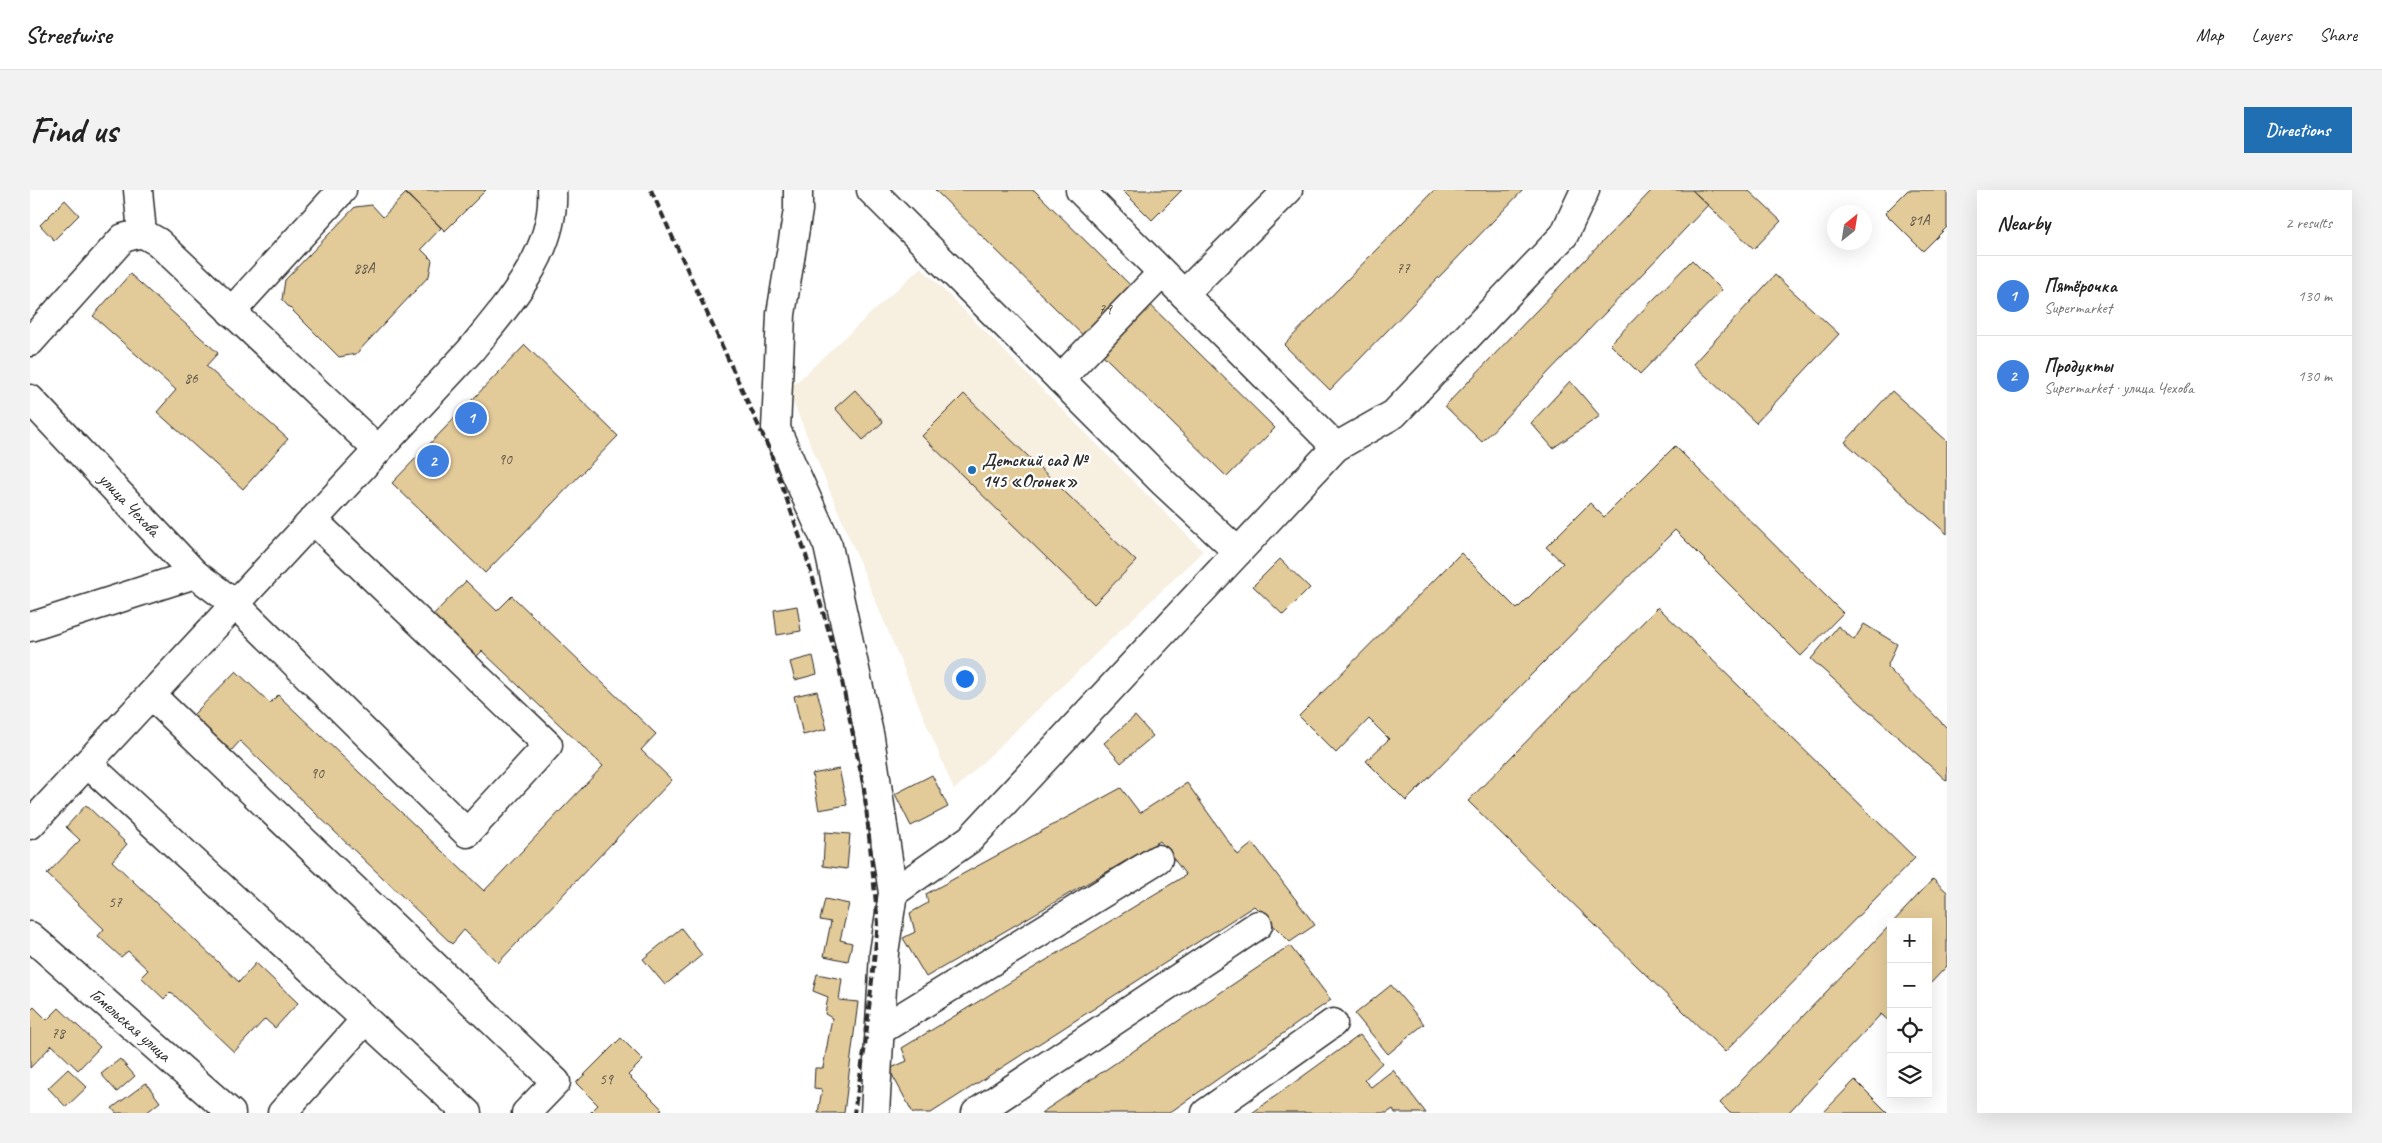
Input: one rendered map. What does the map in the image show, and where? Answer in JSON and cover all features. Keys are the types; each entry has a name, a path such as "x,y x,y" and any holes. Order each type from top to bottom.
{"street":[{"path":"138,190 142,233"},
{"path":"232,312 342,190"},
{"path":"30,825 470,351 519,289 545,239 553,208 552,190"},
{"path":"798,190 798,210 781,314 776,429 828,546 870,738 893,894 884,953 875,1113"},
{"path":"871,190 1164,483 1238,552"},
{"path":"1080,190 1336,447"},
{"path":"1184,294 1288,190"},
{"path":"893,894 970,839 1336,447 1394,414 1564,235 1585,190"},
{"path":"30,342 124,238 142,233 158,242 378,450"},
{"path":"1060,379 1162,273"},
{"name":"улица Чехова","path":"30,399 195,574 235,604 467,833 548,744 313,520"},
{"path":"30,627 195,574"},
{"path":"151,695 556,1082 526,1113"},
{"path":"88,764 466,1113"},
{"path":"880,1031 1158,859"},
{"path":"976,1113 1258,925"},
{"name":"Гомельская улица","path":"30,936 231,1113"},
{"path":"282,1113 365,1020"},
{"path":"1206,1113 1334,1023"}],"shaded area":[{"name":"Детский сад № 145 «Огонек»","path":"921,267 1203,551 954,790 788,390"}],"building":[{"path":"410,190 486,190 445,231 406,194"},
{"path":"935,190 1034,190 1275,428 1227,477"},
{"path":"1122,190 1182,190 1152,220"},
{"path":"1434,190 1523,190 1330,390 1284,345"},
{"path":"1652,190 1692,190 1708,205 1482,442 1445,406"},
{"path":"1692,190 1748,190 1781,221 1754,249"},
{"path":"1908,190 1947,190 1947,227 1923,251 1885,213"},
{"path":"406,193 441,228 421,249 432,260 429,276 356,354 339,357 282,300 285,280 355,207 372,205 383,217"},
{"path":"65,200 79,215 54,240 40,225"},
{"path":"1692,260 1722,290 1640,374 1610,344"},
{"path":"130,274 218,353 206,366 288,439 243,489 157,412 176,390 93,316"},
{"path":"1775,275 1839,334 1756,423 1693,364"},
{"path":"525,345 618,436 485,573 392,483"},
{"path":"1570,381 1600,416 1553,448 1531,423"},
{"path":"855,390 883,422 863,440 835,408"},
{"path":"1892,391 1947,441 1947,534 1845,442"},
{"path":"964,394 1136,561 1094,604 922,436"},
{"path":"1675,446 1843,613 1801,656 1675,530 1406,801 1366,761 1389,739 1369,719 1336,753 1299,716 1461,553 1517,609 1563,563 1546,547 1590,503 1604,517"},
{"path":"1280,559 1310,588 1283,615 1253,586"},
{"path":"466,581 497,611 512,596 656,734 641,750 672,780 498,963 464,930 452,944 240,741 231,751 193,715 236,671 270,703 278,695 484,891 603,766 482,651 470,664 426,622"},
{"path":"797,606 801,631 777,635 774,610"},
{"path":"1658,607 1915,858 1725,1052 1468,801"},
{"path":"1864,624 1897,644 1887,667 1947,728 1947,781 1811,659 1838,626 1854,640"},
{"path":"813,656 817,674 795,680 790,662"},
{"path":"817,691 827,729 803,735 794,696"},
{"path":"1135,716 1153,736 1121,763 1104,743"},
{"path":"839,769 847,805 819,810 812,774"},
{"path":"932,775 948,807 911,826 895,794"},
{"path":"1187,783 1238,855 1253,843 1315,925 1290,942 1254,906 931,1113 913,1113 889,1069 907,1061 902,1048 1186,875 1160,841 926,977 903,938 915,932 910,913 928,903 926,894 1121,788 1140,813"},
{"path":"86,805 127,844 112,861 239,982 256,963 298,1003 275,1028 265,1019 234,1052 171,992 164,999 141,977 148,970 128,951 121,957 98,936 104,929 47,874 80,840 66,827"},
{"path":"825,832 850,834 847,869 823,866"},
{"path":"1933,879 1947,892 1947,966 1932,982 1932,918 1897,918"},
{"path":"825,899 849,904 840,940 852,943 848,961 824,956 831,922 820,920"},
{"path":"681,928 702,955 665,985 643,959"},
{"path":"1887,928 1887,1019 1881,1014 1788,1113 1730,1113 1720,1103"},
{"path":"1290,946 1331,1000 1169,1113 1041,1113"},
{"path":"817,974 842,979 839,1000 858,1002 844,1113 818,1113 822,1089 814,1088 815,1068 823,1068 832,1018 825,1014 828,997 813,991"},
{"path":"1391,985 1424,1024 1388,1054 1355,1014"},
{"path":"34,1007 47,1020 59,1008 100,1047 78,1070 52,1045 30,1068 30,1011"},
{"path":"1360,1035 1382,1063 1364,1080 1371,1087 1393,1070 1426,1113 1395,1113 1393,1109 1387,1113 1252,1113"},
{"path":"621,1038 643,1060 628,1075 662,1109 658,1113 590,1113 598,1105 576,1083"},
{"path":"120,1059 135,1076 117,1092 101,1074"},
{"path":"68,1069 87,1087 66,1107 48,1088"},
{"path":"1855,1080 1888,1113 1823,1113"},
{"path":"146,1083 160,1102 146,1113 116,1113 112,1108"}],"railway":[{"path":"651,190 770,451 805,552 838,662 864,788 878,923 865,1046 854,1113"}],"place":[{"name":"Пятёрочка","path":"471,418"},
{"name":"Продукты","path":"433,461"},
{"name":"Детский сад № 145 «Огонек»","path":"972,470"}]}
